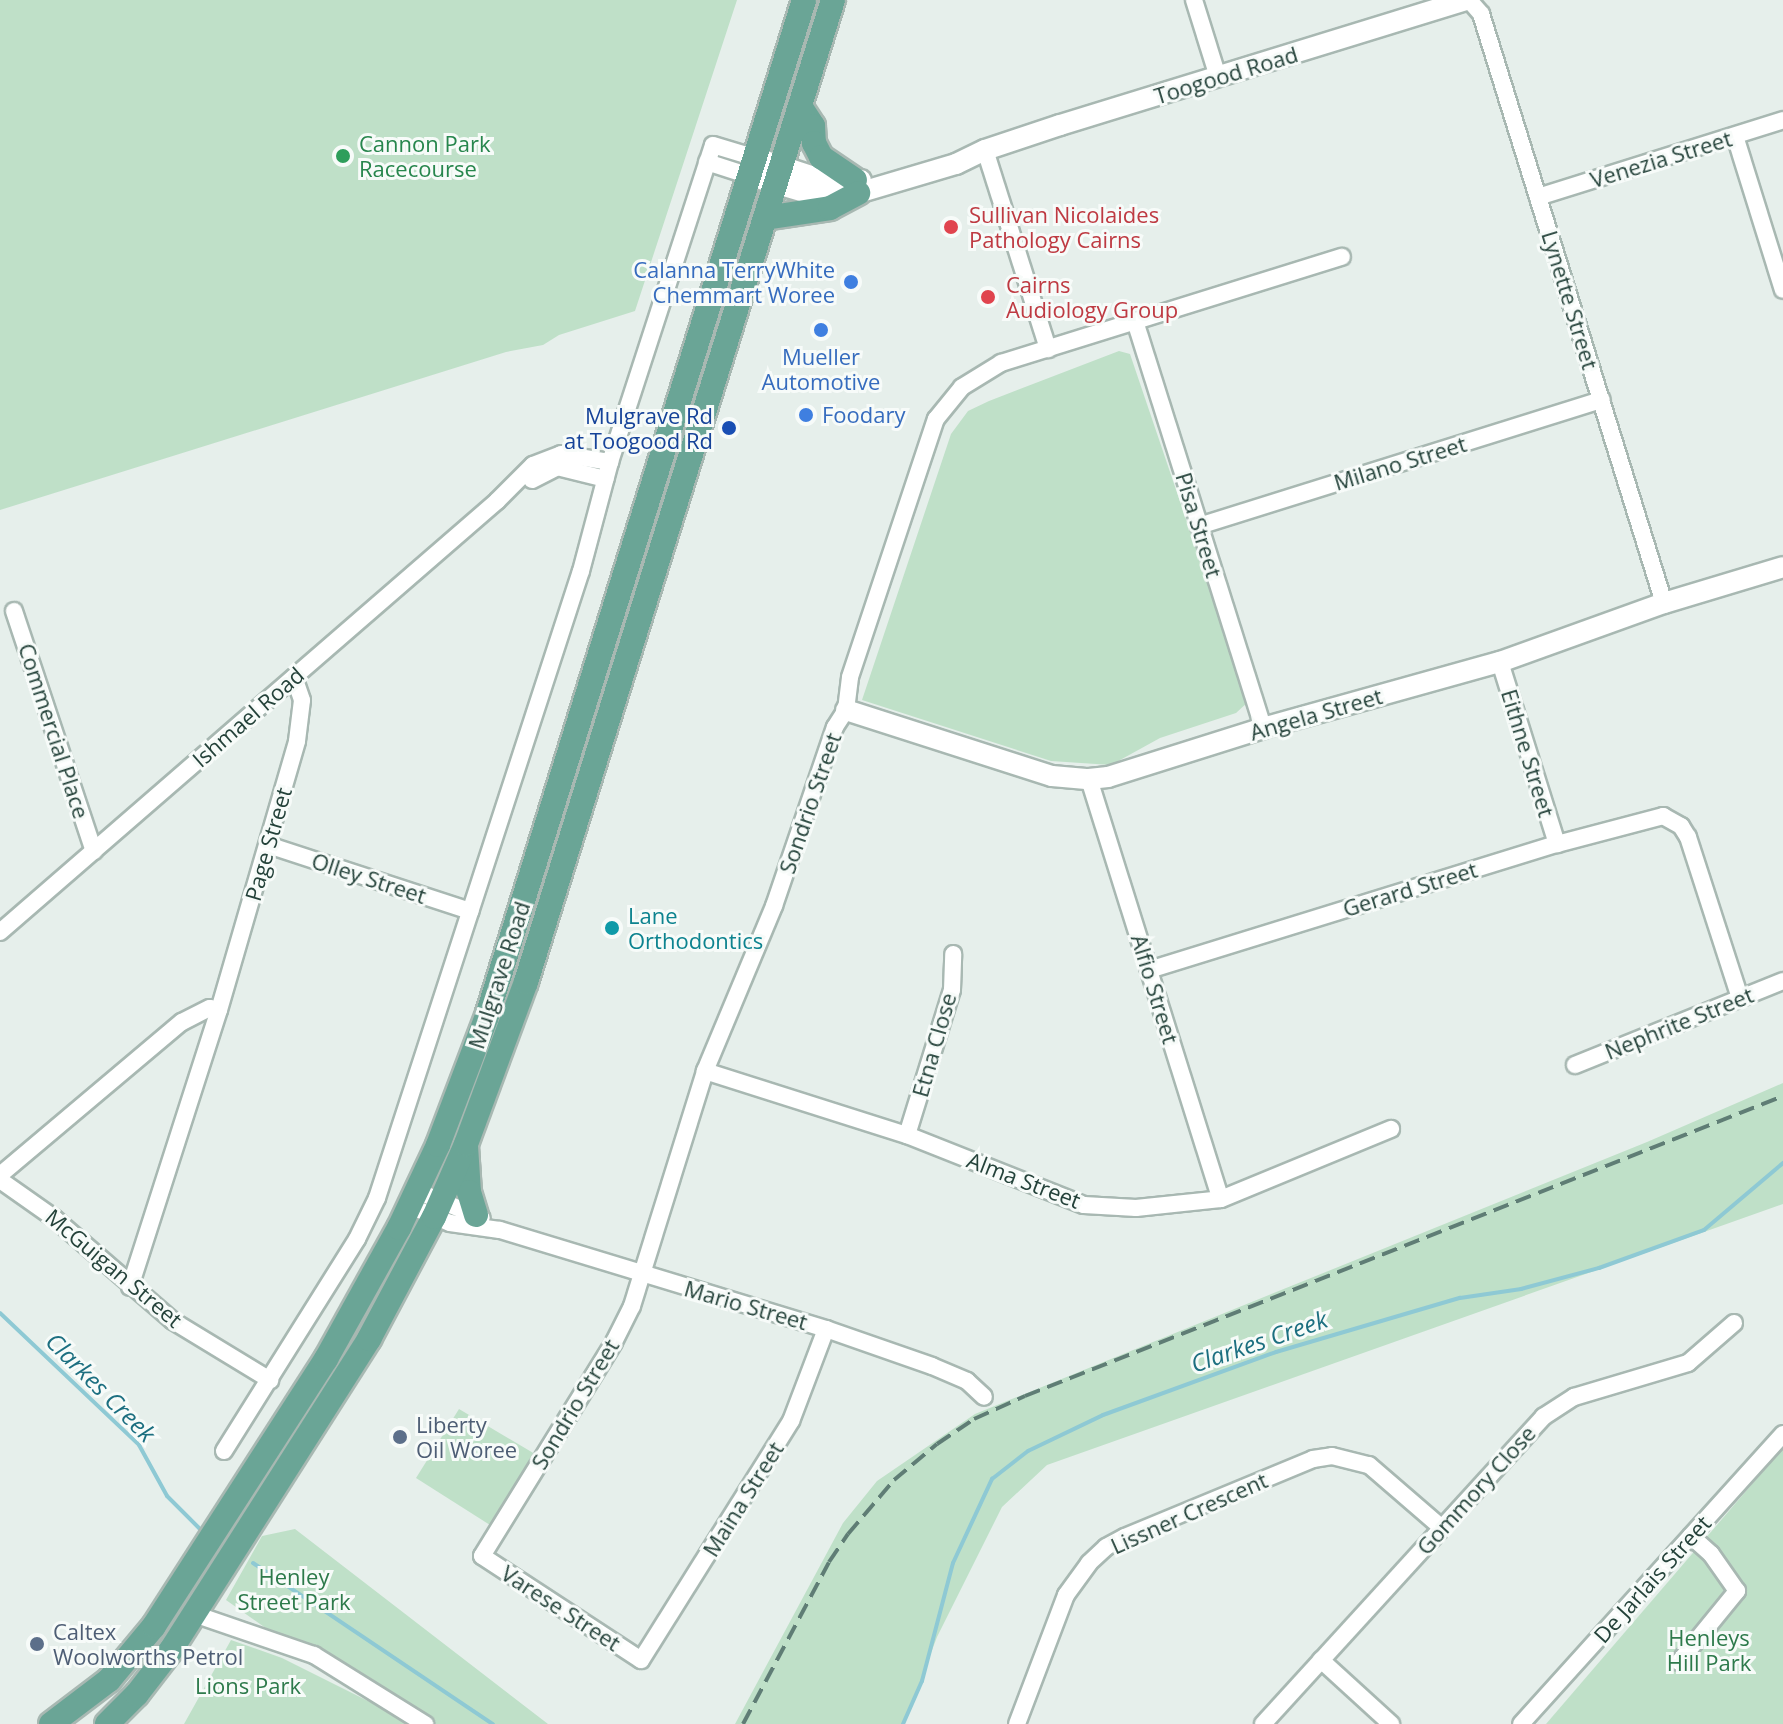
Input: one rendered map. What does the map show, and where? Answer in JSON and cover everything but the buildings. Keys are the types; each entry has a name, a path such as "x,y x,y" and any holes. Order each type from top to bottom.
{"main road":[{"name":"Mulgrave Road","path":"51,1724 109,1680 154,1626 326,1359 414,1198 487,1016 804,0"},
{"name":"Mulgrave Road","path":"107,1724 153,1675 369,1339 438,1209 466,1144 526,982 833,0"},
{"path":"765,218 830,208 856,187 821,157 814,143 813,126 800,106"},
{"path":"466,1144 469,1192 476,1215"}],"street":[{"path":"1194,0 1218,77"},
{"name":"Toogood Road","path":"753,167 778,175 811,176 856,187 950,154 985,150 1468,0"},
{"name":"Lynette Street","path":"1468,0 1481,14 1664,603"},
{"name":"Venezia Street","path":"1538,197 1783,120"},
{"path":"1735,136 1783,290"},
{"path":"224,1451 357,1239 377,1198 581,571 608,470 713,145 753,167"},
{"path":"985,150 1048,349"},
{"path":"707,162 753,167"},
{"name":"Sondrio Street","path":"482,1556 614,1342 643,1275 705,1071 774,906 835,727 846,710 850,677 936,419 974,378 1001,363 1342,257"},
{"name":"Pisa Street","path":"1135,321 1263,728"},
{"name":"Milano Street","path":"1199,526 1602,400"},
{"name":"Ishmael Road","path":"0,932 497,501 516,493 552,468 608,470"},
{"name":"Angela Street","path":"846,710 1052,776 1108,777 1263,728 1500,662 1664,603 1783,567"},
{"name":"Commercial Place","path":"14,611 94,851"},
{"name":"Eithne Street","path":"1500,662 1557,844"},
{"name":"Page Street","path":"130,1287 219,1010 300,728 302,700 294,677"},
{"name":"Alfio Street","path":"1089,779 1221,1199"},
{"name":"Gerard Street","path":"1149,970 1651,817 1672,819 1688,837 1740,998"},
{"name":"Olley Street","path":"268,845 470,911"},
{"name":"Etna Close","path":"907,1135 952,990 953,954"},
{"name":"Nephrite Street","path":"1575,1065 1783,981"},
{"path":"0,1178 182,1022 210,1008 219,1010"},
{"name":"Alma Street","path":"705,1071 907,1135 1084,1205 1136,1208 1221,1199 1391,1129"},
{"name":"McGuigan Street","path":"0,1178 54,1218 130,1287 173,1321 270,1380"},
{"name":"Mario Street","path":"414,1198 479,1230 500,1230"},
{"name":"Mario Street","path":"438,1209 476,1215 500,1230 826,1329 967,1381 984,1397"},
{"name":"Gommory Close","path":"1263,1724 1551,1411 1574,1397 1688,1363 1734,1323"},
{"name":"Maina Street","path":"641,1660 791,1421 826,1329"},
{"name":"De Jarlais Street","path":"1521,1724 1783,1434"},
{"name":"Lissner Crescent","path":"1017,1724 1066,1595 1089,1563 1106,1547 1125,1537 1313,1459 1332,1456 1369,1465 1442,1528"},
{"path":"1679,1662 1737,1591 1711,1554 1691,1536"},
{"name":"Varese Street","path":"482,1556 641,1660"},
{"path":"194,1614 314,1655 425,1724"},
{"path":"1321,1660 1391,1724"}],"green space":[{"name":"Cannon Park Racecourse","path":"0,0 737,0 635,311 559,335 543,345 506,352 0,510"},
{"path":"1119,351 1130,354 1248,702 1236,713 1160,738 1111,765 1051,761 862,700 951,434 968,411"},
{"path":"1783,1083 1783,1204 1047,1465 1002,1507 937,1637 904,1724 735,1724 843,1523 877,1481 975,1414 1647,1142"},
{"path":"459,1409 535,1454 490,1525 416,1478"},
{"name":"Henleys Hill Park","path":"1783,1448 1783,1724 1546,1724"},
{"name":"Henley Street Park","path":"295,1529 548,1724 184,1724 231,1640 282,1658 370,1702 226,1600 262,1536"}],"waterway":[{"name":"Clarkes Creek","path":"903,1724 922,1681 953,1563 992,1479 1028,1451 1103,1415 1276,1352 1460,1298 1521,1289 1599,1268 1704,1230 1783,1163"},
{"name":"Clarkes Creek","path":"0,1313 139,1445 167,1496 200,1529"},
{"name":"Clarkes Creek","path":"253,1563 493,1724"}],"railway":[{"path":"743,1724 829,1562 848,1534 894,1480 937,1444 974,1419 1025,1396 1783,1096"}],"place":[{"name":"Cannon Park Racecourse","path":"343,156"},
{"name":"Sullivan Nicolaides Pathology Cairns","path":"951,227"},
{"name":"Calanna TerryWhite Chemmart Woree","path":"851,282"},
{"name":"Cairns Audiology Group","path":"988,297"},
{"name":"Mueller Automotive","path":"821,330"},
{"name":"Foodary","path":"806,415"},
{"name":"Mulgrave Rd at Toogood Rd","path":"729,428"},
{"name":"Lane Orthodontics","path":"612,928"},
{"name":"Liberty Oil Woree","path":"400,1437"},
{"name":"Caltex Woolworths Petrol","path":"37,1644"}],"park label":[{"name":"Lions Park","path":"248,1686"}]}
